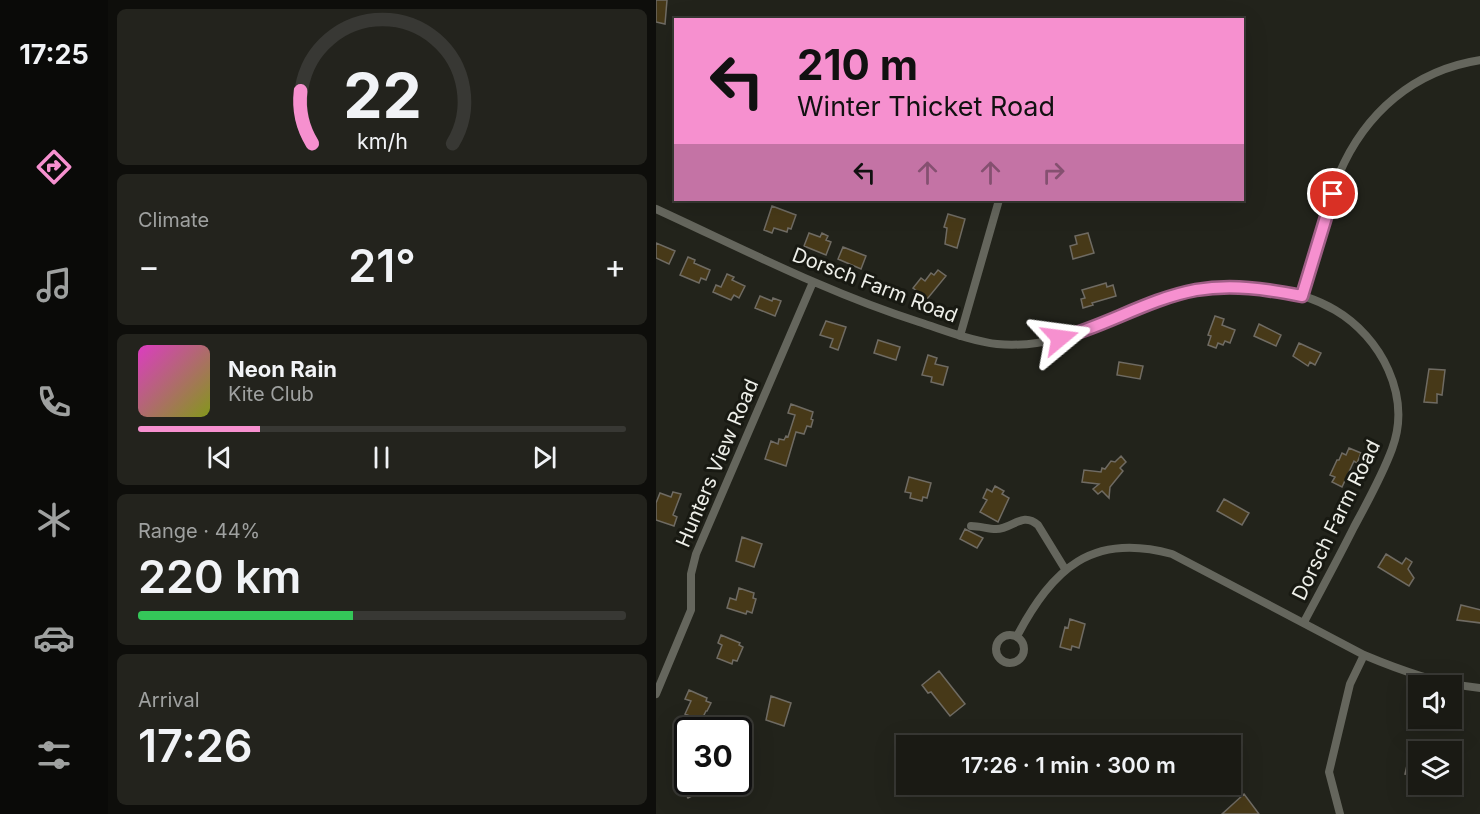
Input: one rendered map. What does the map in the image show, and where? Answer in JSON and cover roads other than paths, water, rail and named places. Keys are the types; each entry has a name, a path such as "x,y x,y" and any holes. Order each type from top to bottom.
{"street":[{"path":"1302,296 1339,174 1347,156 1366,127 1390,100 1423,78 1459,64 1481,60"},
{"path":"960,336 999,201"},
{"name":"Dorsch Farm Road","path":"656,209 813,282 891,313 960,336 993,344 1016,345 1043,342 1107,323 1167,298 1223,287 1250,287 1302,296 1328,306 1344,316 1359,326 1373,341 1387,364 1397,412 1397,430 1393,447 1376,484 1304,622"},
{"name":"Hunters View Road","path":"656,694 691,610 691,574 696,554 813,282"},
{"path":"971,526 997,529 1019,520 1032,520 1038,525 1066,569"},
{"path":"1017,636 1042,593 1066,569 1100,552 1140,547 1172,554 1364,655 1395,668 1435,681 1481,688"},
{"path":"1340,814 1329,772 1350,684 1364,655"}]}
